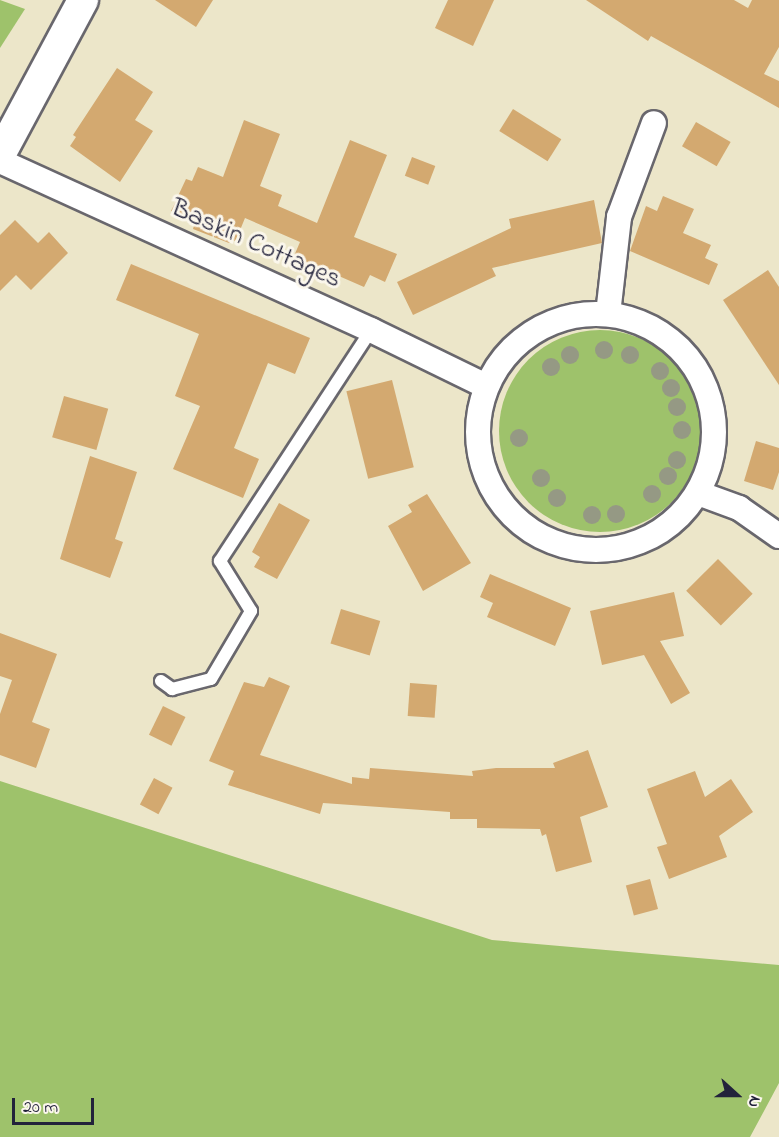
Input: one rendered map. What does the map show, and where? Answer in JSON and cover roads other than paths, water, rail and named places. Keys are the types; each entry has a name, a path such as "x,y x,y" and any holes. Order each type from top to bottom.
{"street":[{"path":"0,154 83,0"},
{"path":"608,314 619,217 654,123"},
{"name":"Baskin Cottages","path":"0,161 371,330 486,386"},
{"path":"623,315 673,340 701,376 713,411 713,452 698,493 670,525 627,547 589,551 552,543 505,509 479,456 477,422 486,386 531,331 562,317 623,315"},
{"path":"698,493 739,508 779,536"}],"lane":[{"path":"161,681 172,689 211,679 251,610 220,561 371,330"}]}
